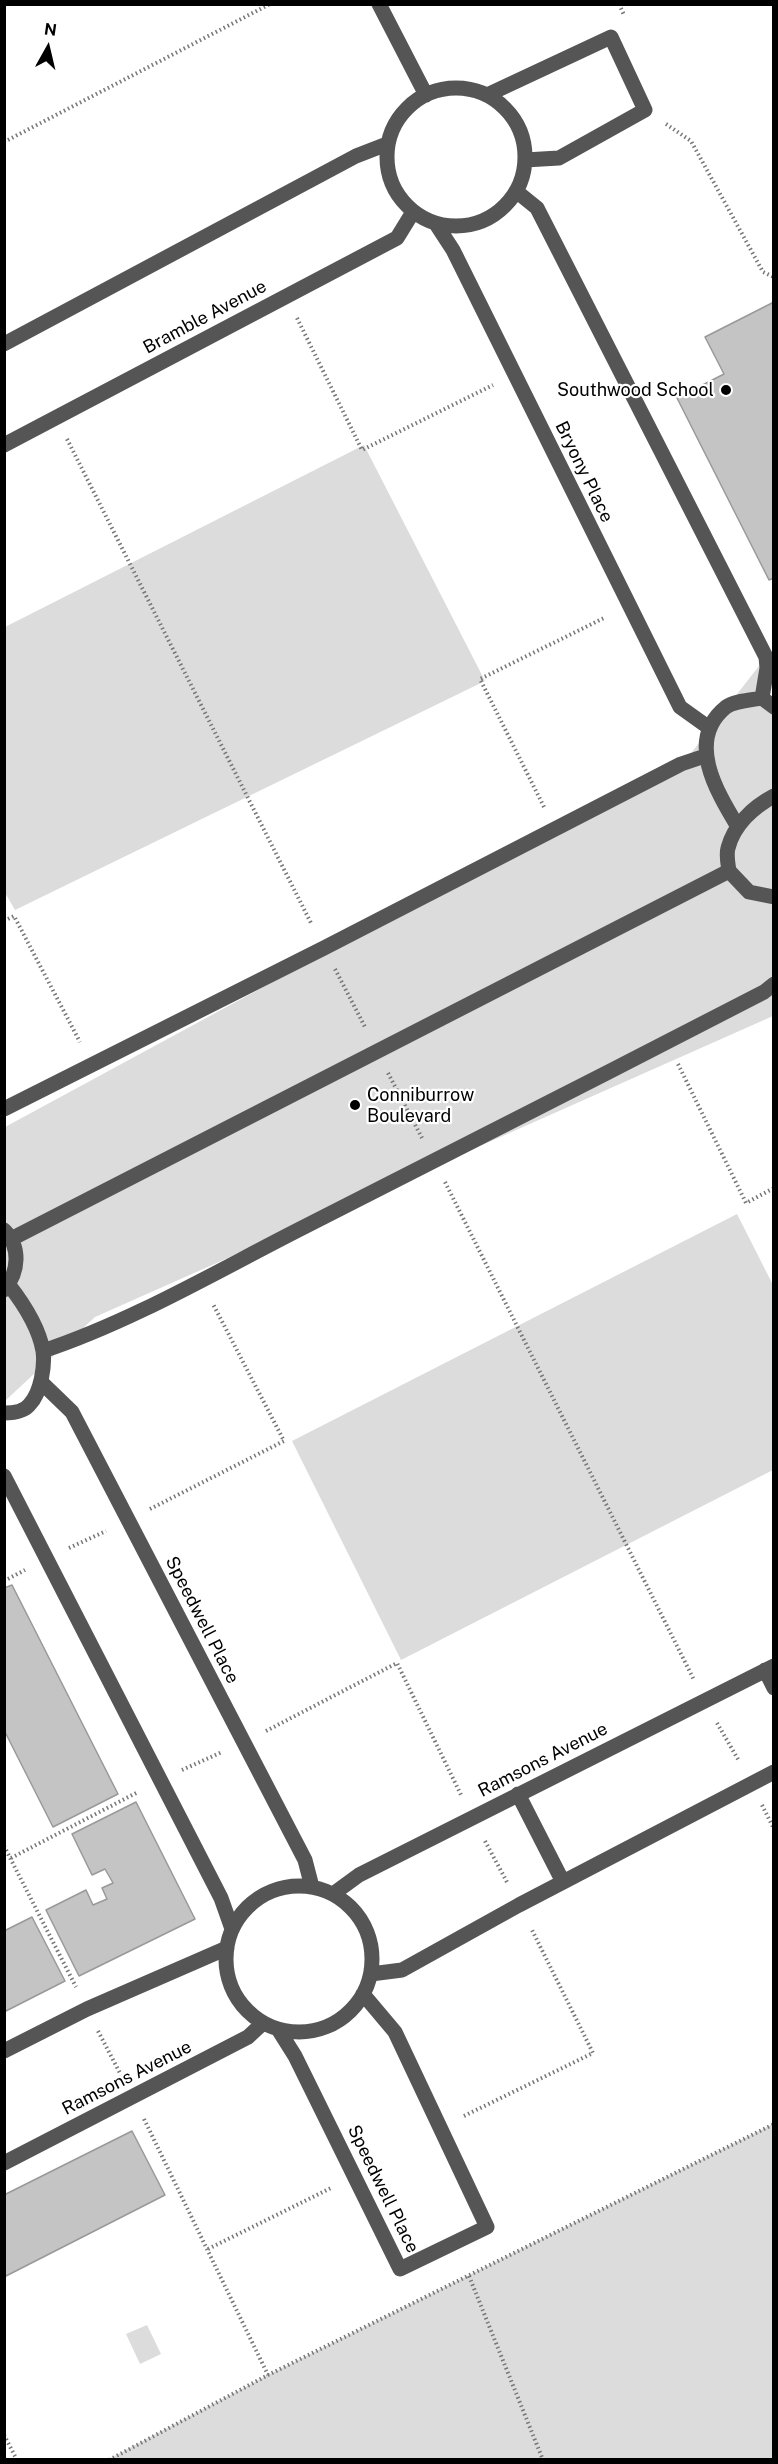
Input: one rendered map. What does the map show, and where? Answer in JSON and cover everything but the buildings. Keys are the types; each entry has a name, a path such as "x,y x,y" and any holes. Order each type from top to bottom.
{"street":[{"path":"379,4 426,94"},
{"path":"487,95 611,37 645,110 559,158 525,160"},
{"path":"446,88 467,89 487,95 503,107 516,122 523,140 525,160 521,181 502,209 482,222 459,226 436,224 413,212 400,199 391,182 386,163 387,144 394,124 408,107 426,94 446,88"},
{"path":"4,344 356,156 387,144"},
{"path":"516,190 537,208 766,657 768,703 728,706 708,727 705,756 723,802 738,827"},
{"name":"Bramble Avenue","path":"4,444 397,238 413,212"},
{"name":"Bryony Place","path":"436,224 453,250 680,707 708,727"},
{"path":"4,1109 324,948 681,764 705,756"},
{"path":"774,796 756,805 738,827 728,849 729,871 749,892 774,897"},
{"path":"4,1413 14,1413 30,1405 41,1382 43,1351 25,1305 7,1288 18,1260 9,1234 377,1051 729,871"},
{"path":"43,1351 86,1336 200,1279 667,1042 764,992 774,984"},
{"name":"Speedwell Place","path":"41,1382 72,1412 305,1860 312,1887"},
{"path":"4,1476 221,1898 232,1929"},
{"path":"769,1668 774,1688"},
{"name":"Ramsons Avenue","path":"333,1894 359,1875 769,1668"},
{"path":"370,1974 402,1970 563,1882 774,1772"},
{"path":"518,1794 563,1882"},
{"path":"287,1887 312,1887 333,1894 352,1909 365,1928 372,1951 370,1974 363,1994 352,2010 336,2022 318,2029 298,2032 278,2029 263,2023 246,2009 233,1991 227,1970 227,1947 232,1929 245,1909 265,1894 287,1887"},
{"path":"4,2051 87,2009 227,1947"},
{"name":"Speedwell Place","path":"278,2029 295,2056 400,2269 487,2228 396,2032 363,1994"},
{"name":"Ramsons Avenue","path":"4,2163 248,2037 263,2023"}],"path":[{"path":"4,142 270,4"},
{"path":"645,110 691,141 763,272 774,277"},
{"path":"286,296 363,450 515,374"},
{"path":"56,417 434,1161 704,1700 752,1783 774,1828"},
{"path":"555,829 480,679 628,606"},
{"path":"4,921 14,916 92,1065"},
{"path":"667,1042 746,1203 774,1188"},
{"path":"4,1581 284,1442 200,1279"},
{"path":"10,1858 160,1780"},
{"path":"109,2460 268,2375 774,2124"},
{"path":"207,2249 354,2176"},
{"path":"469,2276 531,2435 543,2460"},
{"path":"4,2435 17,2460"}],"shaded area":[{"path":"364,445 485,681 15,910 4,891 5,627"},
{"path":"766,657 762,698 774,707 773,1016 95,1317 5,1401 5,1127 688,757"},
{"path":"737,1214 773,1285 773,1470 401,1660 292,1441"},
{"path":"773,2124 773,2459 109,2459 268,2375"},
{"path":"147,2325 161,2354 140,2364 126,2334"}],"place":[{"name":"Southwood School","path":"726,390"},
{"name":"Conniburrow Boulevard","path":"355,1105"}]}
